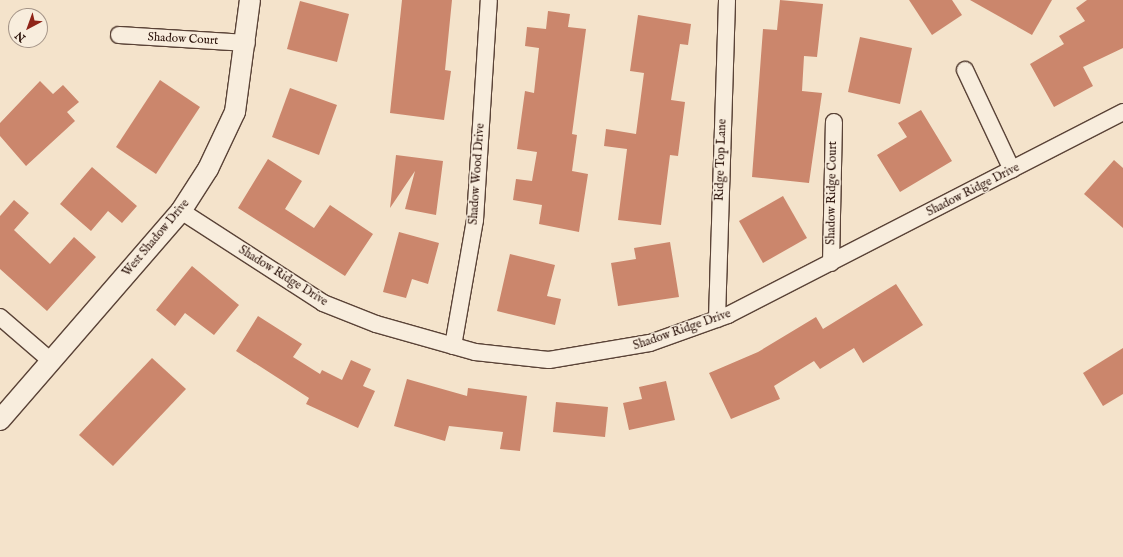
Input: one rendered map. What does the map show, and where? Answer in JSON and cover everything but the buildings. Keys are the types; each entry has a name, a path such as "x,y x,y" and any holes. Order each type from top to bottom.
{"street":[{"name":"West Shadow Drive","path":"0,420 181,211 208,169 235,112 247,42 250,0"},
{"name":"Shadow Wood Drive","path":"453,346 475,220 489,0"},
{"name":"Ridge Top Lane","path":"717,319 727,0"},
{"name":"Shadow Court","path":"119,35 247,42"},
{"path":"965,70 1012,170"},
{"name":"Shadow Ridge Drive","path":"181,211 323,303 376,324 453,346 549,360 650,343 717,319 831,263 1123,112"},
{"name":"Shadow Ridge Court","path":"831,263 834,122"},
{"path":"0,317 51,361"}]}
